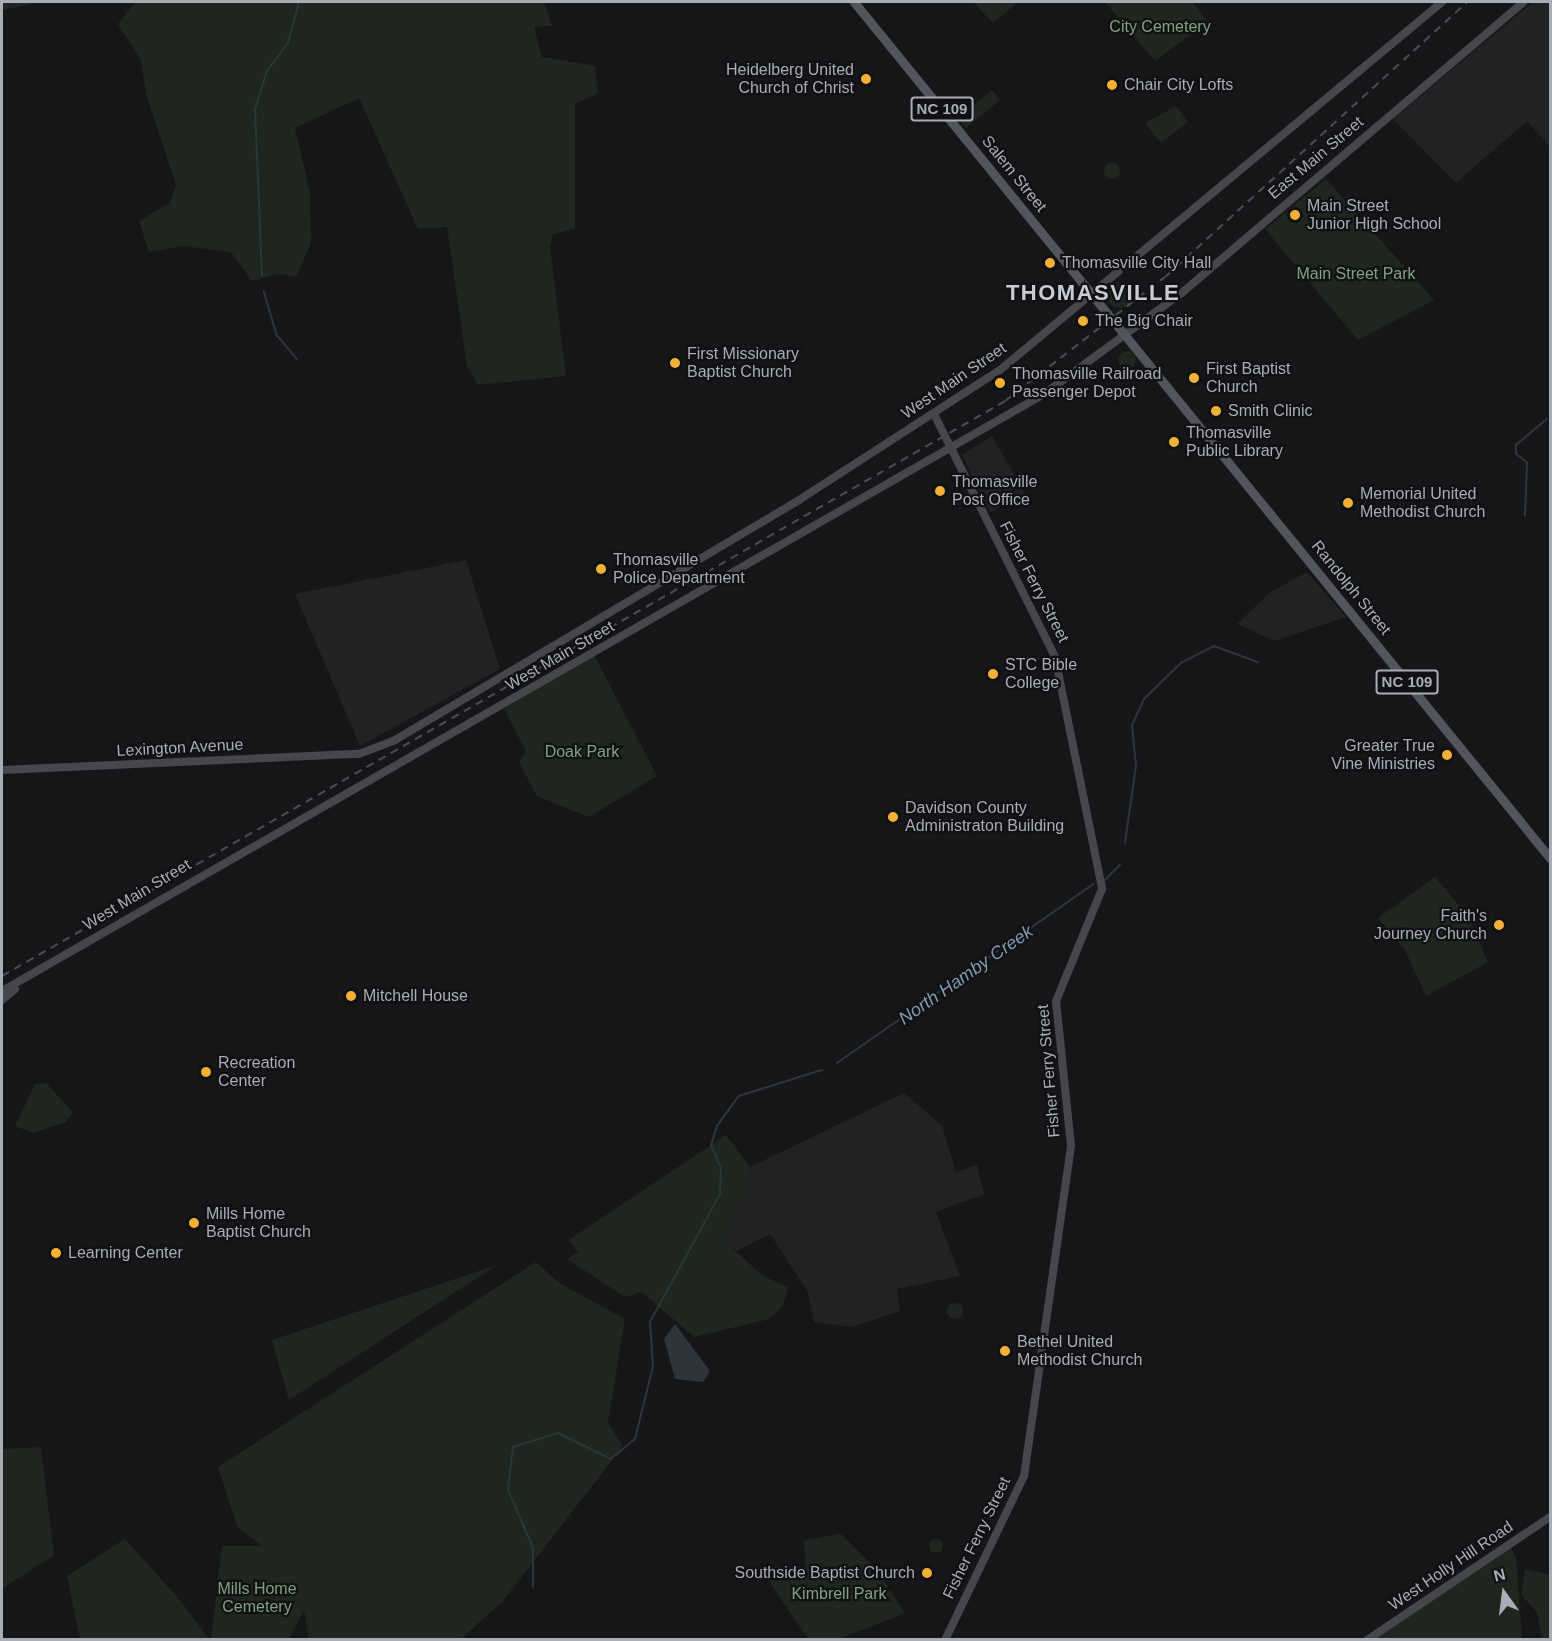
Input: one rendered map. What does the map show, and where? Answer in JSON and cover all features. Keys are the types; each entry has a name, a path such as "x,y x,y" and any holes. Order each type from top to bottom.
{"main road":[{"name":"Salem Street","path":"854,2 1128,337"},
{"name":"Randolph Street","path":"1128,337 1551,858"}],"street":[{"path":"1093,294 1442,2"},
{"name":"East Main Street","path":"1128,337 1523,2"},
{"name":"West Main Street","path":"359,754 395,740 564,640 934,414 1000,370 1093,294"},
{"name":"West Main Street","path":"2,992 950,451 1128,337"},
{"name":"Fisher Ferry Street","path":"934,414 950,451 1055,657 1102,890 1056,1001 1071,1146 1024,1476 945,1640"},
{"name":"Lexington Avenue","path":"2,771 359,754"},
{"path":"2,1000 62,957"},
{"name":"West Holly Hill Road","path":"1367,1640 1551,1517"}],"shaded area":[{"path":"1533,2 1550,2 1550,147 1527,121 1456,183 1393,119"},
{"path":"992,436 1025,494 990,512 962,455"},
{"path":"466,560 500,669 360,746 295,594"},
{"path":"1307,572 1346,617 1275,641 1237,624 1269,593"},
{"path":"904,1093 942,1126 956,1172 977,1165 984,1194 936,1212 960,1276 897,1289 900,1311 852,1327 814,1322 808,1292 770,1234 737,1251 722,1239 746,1198 750,1167"},
{"path":"675,1324 710,1371 703,1382 675,1379 664,1339"}],"green space":[{"path":"2,2 41,2 3,10"},
{"path":"135,2 544,2 552,26 534,27 542,57 595,66 598,93 575,104 575,229 553,234 550,247 566,376 478,385 467,366 447,227 418,229 359,98 295,128 310,193 311,243 296,277 277,274 252,281 231,252 183,246 149,252 139,221 170,203 176,185 146,94 141,60 118,24"},
{"path":"973,2 1018,2 993,23"},
{"name":"City Cemetery","path":"1105,2 1192,2 1208,22 1155,61"},
{"path":"992,90 1000,100 966,128 958,119"},
{"path":"1176,106 1188,122 1161,143 1145,123"},
{"path":"1112,163 1120,171 1112,179 1104,171"},
{"name":"Main Street Park","path":"1326,179 1434,300 1358,340 1265,229"},
{"path":"1120,282 1129,286 1133,295 1129,304 1120,308 1111,304 1107,295 1111,286"},
{"path":"1127,351 1133,354 1136,360 1133,366 1127,369 1121,366 1118,360 1121,354"},
{"name":"Doak Park","path":"593,653 657,776 589,817 537,796 519,762 526,751 504,709"},
{"path":"1435,877 1468,916 1488,962 1426,996 1405,950 1378,918"},
{"path":"46,1083 73,1112 66,1122 33,1133 15,1126 35,1084"},
{"path":"726,1135 750,1167 746,1198 722,1239 763,1276 788,1287 783,1306 769,1319 694,1337 642,1292 625,1297 567,1259 578,1252 569,1240"},
{"name":"Mills Home Cemetery","path":"536,1262 559,1283 625,1319 608,1423 623,1446 503,1601 461,1639 309,1639 304,1610 289,1639 211,1639 222,1546 262,1546 237,1526 218,1467"},
{"path":"497,1265 289,1400 272,1340"},
{"path":"955,1303 963,1311 955,1319 947,1311"},
{"path":"41,1447 54,1555 2,1589 2,1449"},
{"name":"Kimbrell Park","path":"841,1534 877,1570 905,1613 839,1639 808,1639 759,1566 806,1568 804,1540"},
{"path":"125,1539 180,1600 209,1639 80,1639 67,1576"},
{"path":"933,1539 939,1539 943,1546 939,1553 933,1553 929,1549 929,1543"},
{"path":"1509,1545 1516,1557 1522,1639 1367,1640"},
{"path":"1525,1569 1550,1575 1550,1639 1542,1639 1537,1612 1521,1595"}],"waterway":[{"path":"262,276 255,110 267,71 288,43 299,2"},
{"path":"264,291 277,335 297,359"},
{"name":"North Hamby Creek","path":"1525,516 1527,463 1516,454 1516,445 1547,419"},
{"name":"North Hamby Creek","path":"1125,843 1136,766 1132,725 1144,699 1181,663 1214,646 1258,662"},
{"name":"North Hamby Creek","path":"1105,880 1120,865"},
{"name":"North Hamby Creek","path":"837,1063 1094,884"},
{"name":"North Hamby Creek","path":"533,1587 533,1548 508,1490 513,1447 558,1433 611,1459 635,1439 653,1367 650,1322 720,1194 721,1168 711,1146 717,1126 739,1096 822,1070"}],"railway":[{"path":"2,976 1005,401 1165,277 1467,2"}],"place":[{"name":"Heidelberg United Church of Christ","path":"866,79"},
{"name":"Chair City Lofts","path":"1112,85"},
{"name":"Main Street Junior High School","path":"1295,215"},
{"name":"Thomasville City Hall","path":"1050,263"},
{"name":"The Big Chair","path":"1083,321"},
{"name":"First Missionary Baptist Church","path":"675,363"},
{"name":"First Baptist Church","path":"1194,378"},
{"name":"Thomasville Railroad Passenger Depot","path":"1000,383"},
{"name":"Smith Clinic","path":"1216,411"},
{"name":"Thomasville Public Library","path":"1174,442"},
{"name":"Thomasville Post Office","path":"940,491"},
{"name":"Memorial United Methodist Church","path":"1348,503"},
{"name":"Thomasville Police Department","path":"601,569"},
{"name":"STC Bible College","path":"993,674"},
{"name":"Greater True Vine Ministries","path":"1447,755"},
{"name":"Davidson County Administraton Building","path":"893,817"},
{"name":"Faith's Journey Church","path":"1499,925"},
{"name":"Mitchell House","path":"351,996"},
{"name":"Recreation Center","path":"206,1072"},
{"name":"Mills Home Baptist Church","path":"194,1223"},
{"name":"Learning Center","path":"56,1253"},
{"name":"Bethel United Methodist Church","path":"1005,1351"},
{"name":"Southside Baptist Church","path":"927,1573"}],"district":[{"name":"THOMASVILLE","path":"1093,293"}]}
